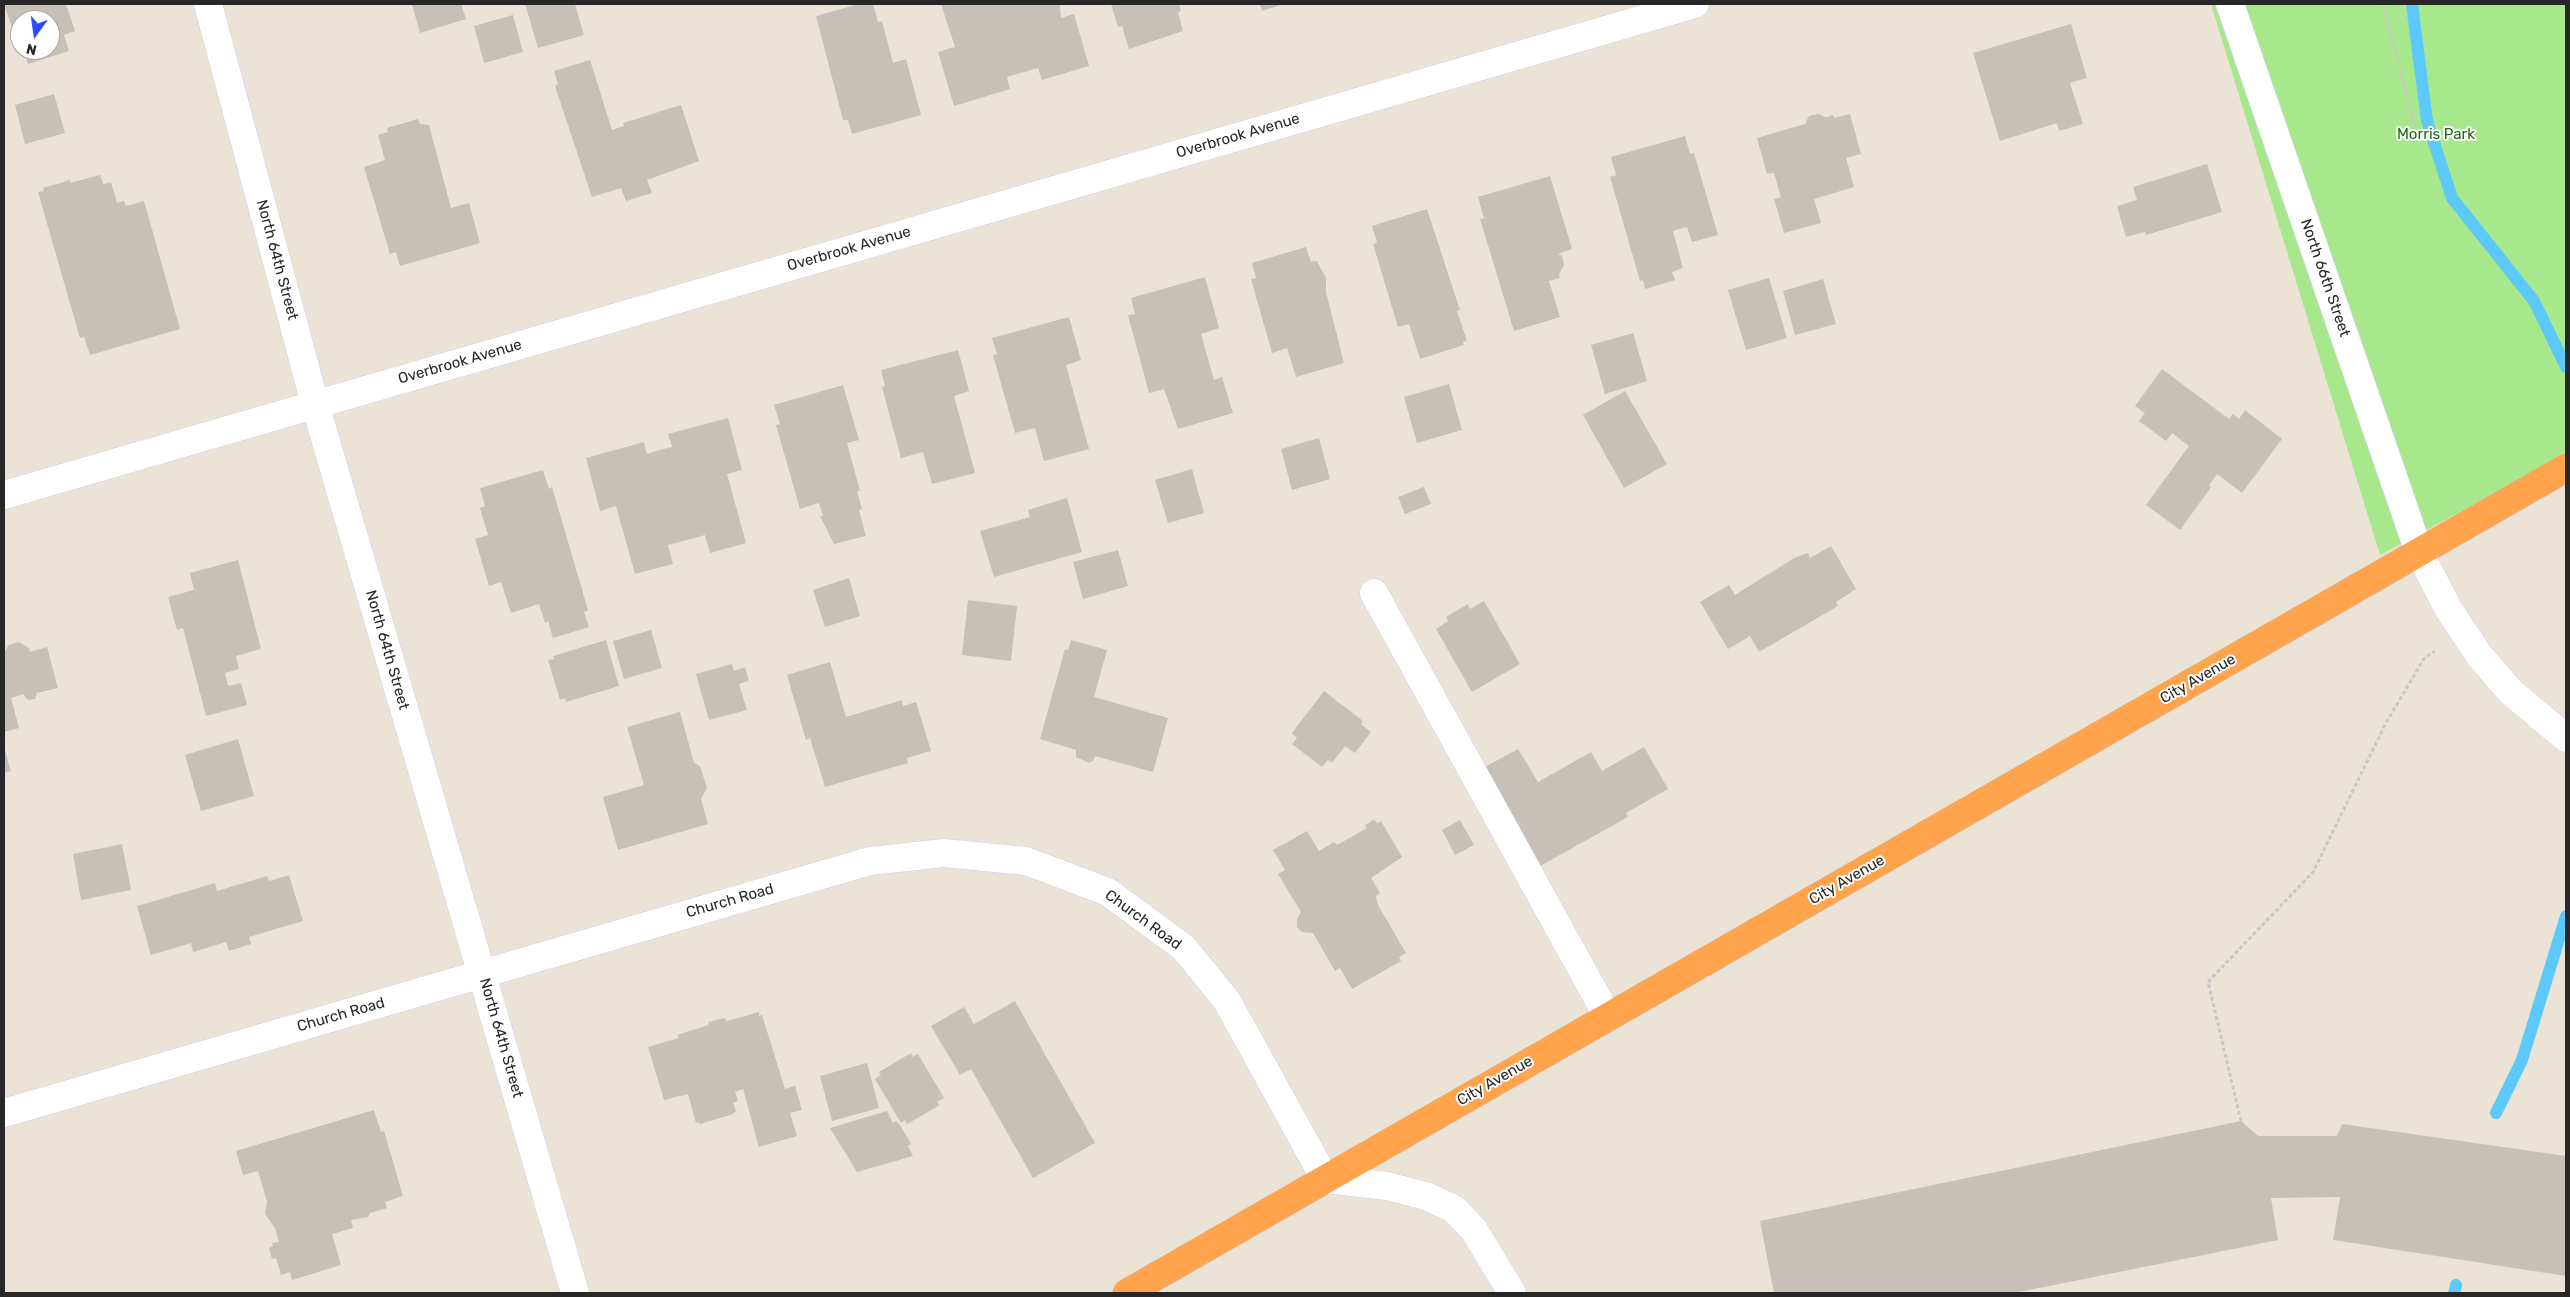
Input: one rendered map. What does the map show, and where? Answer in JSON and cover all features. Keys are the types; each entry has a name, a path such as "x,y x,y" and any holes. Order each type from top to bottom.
{"highway":[{"name":"City Avenue","path":"1128,1293 2566,468"}],"street":[{"name":"North 64th Street","path":"208,4 315,404 575,1293"},
{"name":"Overbrook Avenue","path":"4,495 1695,4"},
{"name":"North 66th Street","path":"2230,4 2418,552 2449,610 2479,655 2511,692 2566,738"},
{"path":"1374,593 1608,1016"},
{"name":"Church Road","path":"4,1112 870,860 944,853 1026,861 1108,892 1184,948 1227,1001 1326,1179"},
{"path":"1326,1179 1387,1186 1426,1196 1454,1209 1474,1230 1512,1293"}],"path":[{"path":"2382,4 2414,126"},
{"path":"2241,1121 2208,982 2313,872 2386,724 2425,657 2465,634"}],"green space":[{"name":"Morris Park","path":"2211,4 2566,4 2566,455 2380,555"}],"building":[{"path":"4,4 66,4 75,31 64,35 69,51 60,54 60,10 10,10 10,22"},
{"path":"412,4 461,4 466,19 420,33"},
{"path":"525,4 575,4 584,35 538,48"},
{"path":"859,4 873,4 878,22 882,21 893,63 906,59 921,115 852,134 848,120 843,120 816,16"},
{"path":"941,4 1060,4 1061,18 1074,14 1089,66 1042,80 1038,68 1007,77 1010,89 954,106 938,52 955,47"},
{"path":"1111,4 1179,4 1181,11 1178,12 1183,31 1129,49 1122,26 1118,27"},
{"path":"1260,4 1284,4 1262,11"},
{"path":"513,15 523,52 484,63 474,26"},
{"path":"2071,24 2087,78 2070,83 2083,124 2059,131 2057,123 2000,141 1973,53"},
{"path":"27,60 41,60 28,64"},
{"path":"590,60 612,130 624,126 623,123 681,105 699,161 647,180 652,193 626,201 621,188 592,197 555,86 558,84 554,71"},
{"path":"54,94 65,133 25,144 15,105"},
{"path":"1818,114 1826,117 1833,115 1834,118 1850,114 1861,154 1846,158 1854,187 1814,199 1821,223 1784,233 1774,199 1781,197 1774,173 1767,174 1757,138 1805,124 1809,116"},
{"path":"418,119 420,124 429,125 451,208 469,203 480,243 400,266 396,252 390,254 364,167 385,160 378,135 388,132 387,128"},
{"path":"1685,136 1690,154 1694,153 1718,235 1692,242 1687,227 1673,231 1683,268 1672,272 1675,280 1645,289 1643,280 1640,281 1610,177 1616,175 1611,157"},
{"path":"2207,164 2222,212 2146,235 2145,232 2126,237 2117,206 2137,200 2133,187"},
{"path":"100,175 103,184 111,182 117,203 124,201 126,206 144,201 180,329 90,355 84,337 80,338 38,192 44,191 43,188 70,180 70,183"},
{"path":"1550,176 1572,249 1558,254 1562,256 1564,265 1559,274 1560,278 1549,281 1560,317 1514,331 1480,219 1484,218 1478,197"},
{"path":"1427,209 1460,310 1457,311 1467,341 1463,342 1464,345 1420,359 1409,324 1398,327 1373,244 1377,243 1372,226"},
{"path":"1306,247 1311,262 1317,261 1326,278 1326,292 1344,363 1296,377 1287,348 1272,353 1251,279 1256,278 1252,263"},
{"path":"1205,277 1219,328 1201,334 1214,380 1222,377 1233,413 1178,429 1164,389 1149,393 1128,315 1135,314 1131,298"},
{"path":"1769,278 1787,338 1746,350 1728,290"},
{"path":"1823,279 1836,324 1795,335 1783,291"},
{"path":"1069,317 1081,360 1066,365 1089,449 1044,461 1035,428 1015,433 993,355 997,354 992,338"},
{"path":"1633,333 1647,381 1605,394 1591,345"},
{"path":"958,350 969,391 954,396 975,473 932,484 923,452 901,458 882,387 885,386 881,370"},
{"path":"2162,369 2229,419 2233,414 2239,419 2245,410 2282,439 2242,493 2217,474 2209,485 2211,487 2180,530 2146,505 2189,446 2172,433 2166,441 2139,421 2145,413 2135,406"},
{"path":"1449,384 1462,430 1417,443 1404,397"},
{"path":"843,385 859,440 847,443 860,491 857,491 862,509 859,510 866,536 834,544 820,516 823,516 819,503 800,509 776,425 780,424 774,405"},
{"path":"1625,391 1667,464 1624,488 1583,415"},
{"path":"728,418 742,470 727,474 746,543 710,553 705,535 668,545 673,564 635,574 616,506 600,511 586,458 644,442 647,454 672,447 668,434"},
{"path":"1319,438 1330,479 1292,490 1281,449"},
{"path":"1192,469 1204,513 1168,523 1155,480"},
{"path":"543,470 549,489 552,487 588,610 584,612 589,627 553,638 548,621 545,623 539,604 511,613 501,582 489,586 475,539 488,535 480,508 485,506 480,488"},
{"path":"1424,487 1431,504 1405,514 1398,497"},
{"path":"1067,498 1082,552 994,577 980,531 1030,517 1028,510"},
{"path":"1831,546 1856,589 1836,602 1838,606 1759,652 1750,636 1728,649 1700,602 1729,585 1735,595 1794,558 1808,553 1810,558"},
{"path":"1118,550 1128,586 1083,599 1073,562"},
{"path":"238,560 261,649 236,656 239,669 225,673 228,686 241,683 247,705 206,716 183,628 177,630 168,597 194,590 190,573"},
{"path":"849,578 860,616 825,627 813,590"},
{"path":"968,600 1017,606 1011,661 962,655"},
{"path":"1484,601 1520,664 1472,692 1436,629 1448,621 1446,617 1468,604 1470,609"},
{"path":"651,630 662,668 624,679 613,641"},
{"path":"606,640 619,686 566,702 565,698 560,700 548,660 554,659 553,656"},
{"path":"1071,640 1107,650 1094,697 1168,718 1153,772 1095,756 1093,761 1089,763 1076,757 1076,750 1040,739 1065,649 1068,650"},
{"path":"19,642 29,648 30,652 47,647 58,688 37,693 35,699 28,700 23,694 11,698 19,728 4,732 4,652 9,645"},
{"path":"830,662 846,717 902,700 903,706 916,702 931,751 907,758 908,763 825,787 810,738 806,740 787,675"},
{"path":"732,664 734,671 745,667 749,681 739,684 747,710 709,720 696,674"},
{"path":"1324,691 1363,721 1361,724 1371,732 1355,753 1345,746 1332,763 1328,760 1322,767 1292,744 1297,738 1292,733"},
{"path":"680,712 694,763 700,766 707,788 701,799 708,824 618,850 603,797 644,785 627,727"},
{"path":"238,739 254,796 201,811 185,755"},
{"path":"4,747 11,771 4,773"},
{"path":"1644,747 1668,789 1626,813 1628,817 1540,866 1483,768 1518,749 1538,782 1591,752 1602,771"},
{"path":"1374,820 1377,823 1381,821 1402,857 1371,878 1380,893 1376,896 1378,905 1406,953 1399,957 1401,961 1352,989 1340,968 1335,971 1313,933 1302,932 1297,927 1297,919 1301,912 1278,874 1285,870 1273,850 1307,831 1319,851 1334,842 1337,845 1367,828 1365,825"},
{"path":"1460,820 1474,845 1455,855 1442,830"},
{"path":"122,844 131,890 81,900 73,854"},
{"path":"289,875 303,921 249,937 251,944 229,951 226,942 193,952 191,943 151,955 137,906 215,883 217,891 267,876 269,881"},
{"path":"1015,1001 1095,1143 1033,1178 971,1069 960,1075 931,1026 964,1007 974,1024"},
{"path":"759,1012 759,1016 762,1015 785,1089 795,1086 802,1110 790,1113 797,1136 759,1147 743,1089 735,1092 738,1101 733,1103 736,1111 733,1114 700,1124 699,1122 696,1123 688,1094 664,1100 648,1047 679,1038 677,1035 709,1025 708,1022 725,1018 728,1024 727,1021"},
{"path":"911,1053 913,1057 918,1054 944,1098 937,1102 940,1105 907,1124 905,1120 901,1123 875,1079 881,1075 879,1072"},
{"path":"867,1063 879,1108 832,1121 820,1076"},
{"path":"374,1110 381,1132 384,1131 403,1196 385,1202 387,1208 370,1213 368,1217 351,1220 353,1228 332,1234 341,1265 292,1280 290,1272 281,1275 276,1258 272,1259 269,1248 273,1246 272,1243 279,1242 275,1228 265,1214 267,1202 258,1171 243,1175 236,1151"},
{"path":"887,1111 893,1123 896,1121 900,1125 911,1144 908,1146 913,1156 857,1172 830,1128"},
{"path":"2241,1121 2258,1136 2337,1136 2342,1124 2566,1156 2566,1276 2333,1240 2340,1197 2271,1198 2278,1240 2014,1293 1774,1293 1760,1221"}],"waterway":[{"path":"2412,4 2427,121 2452,198 2534,301 2566,367"},
{"path":"2496,1113 2522,1060 2566,916"},
{"path":"2454,1293 2456,1285"}]}
